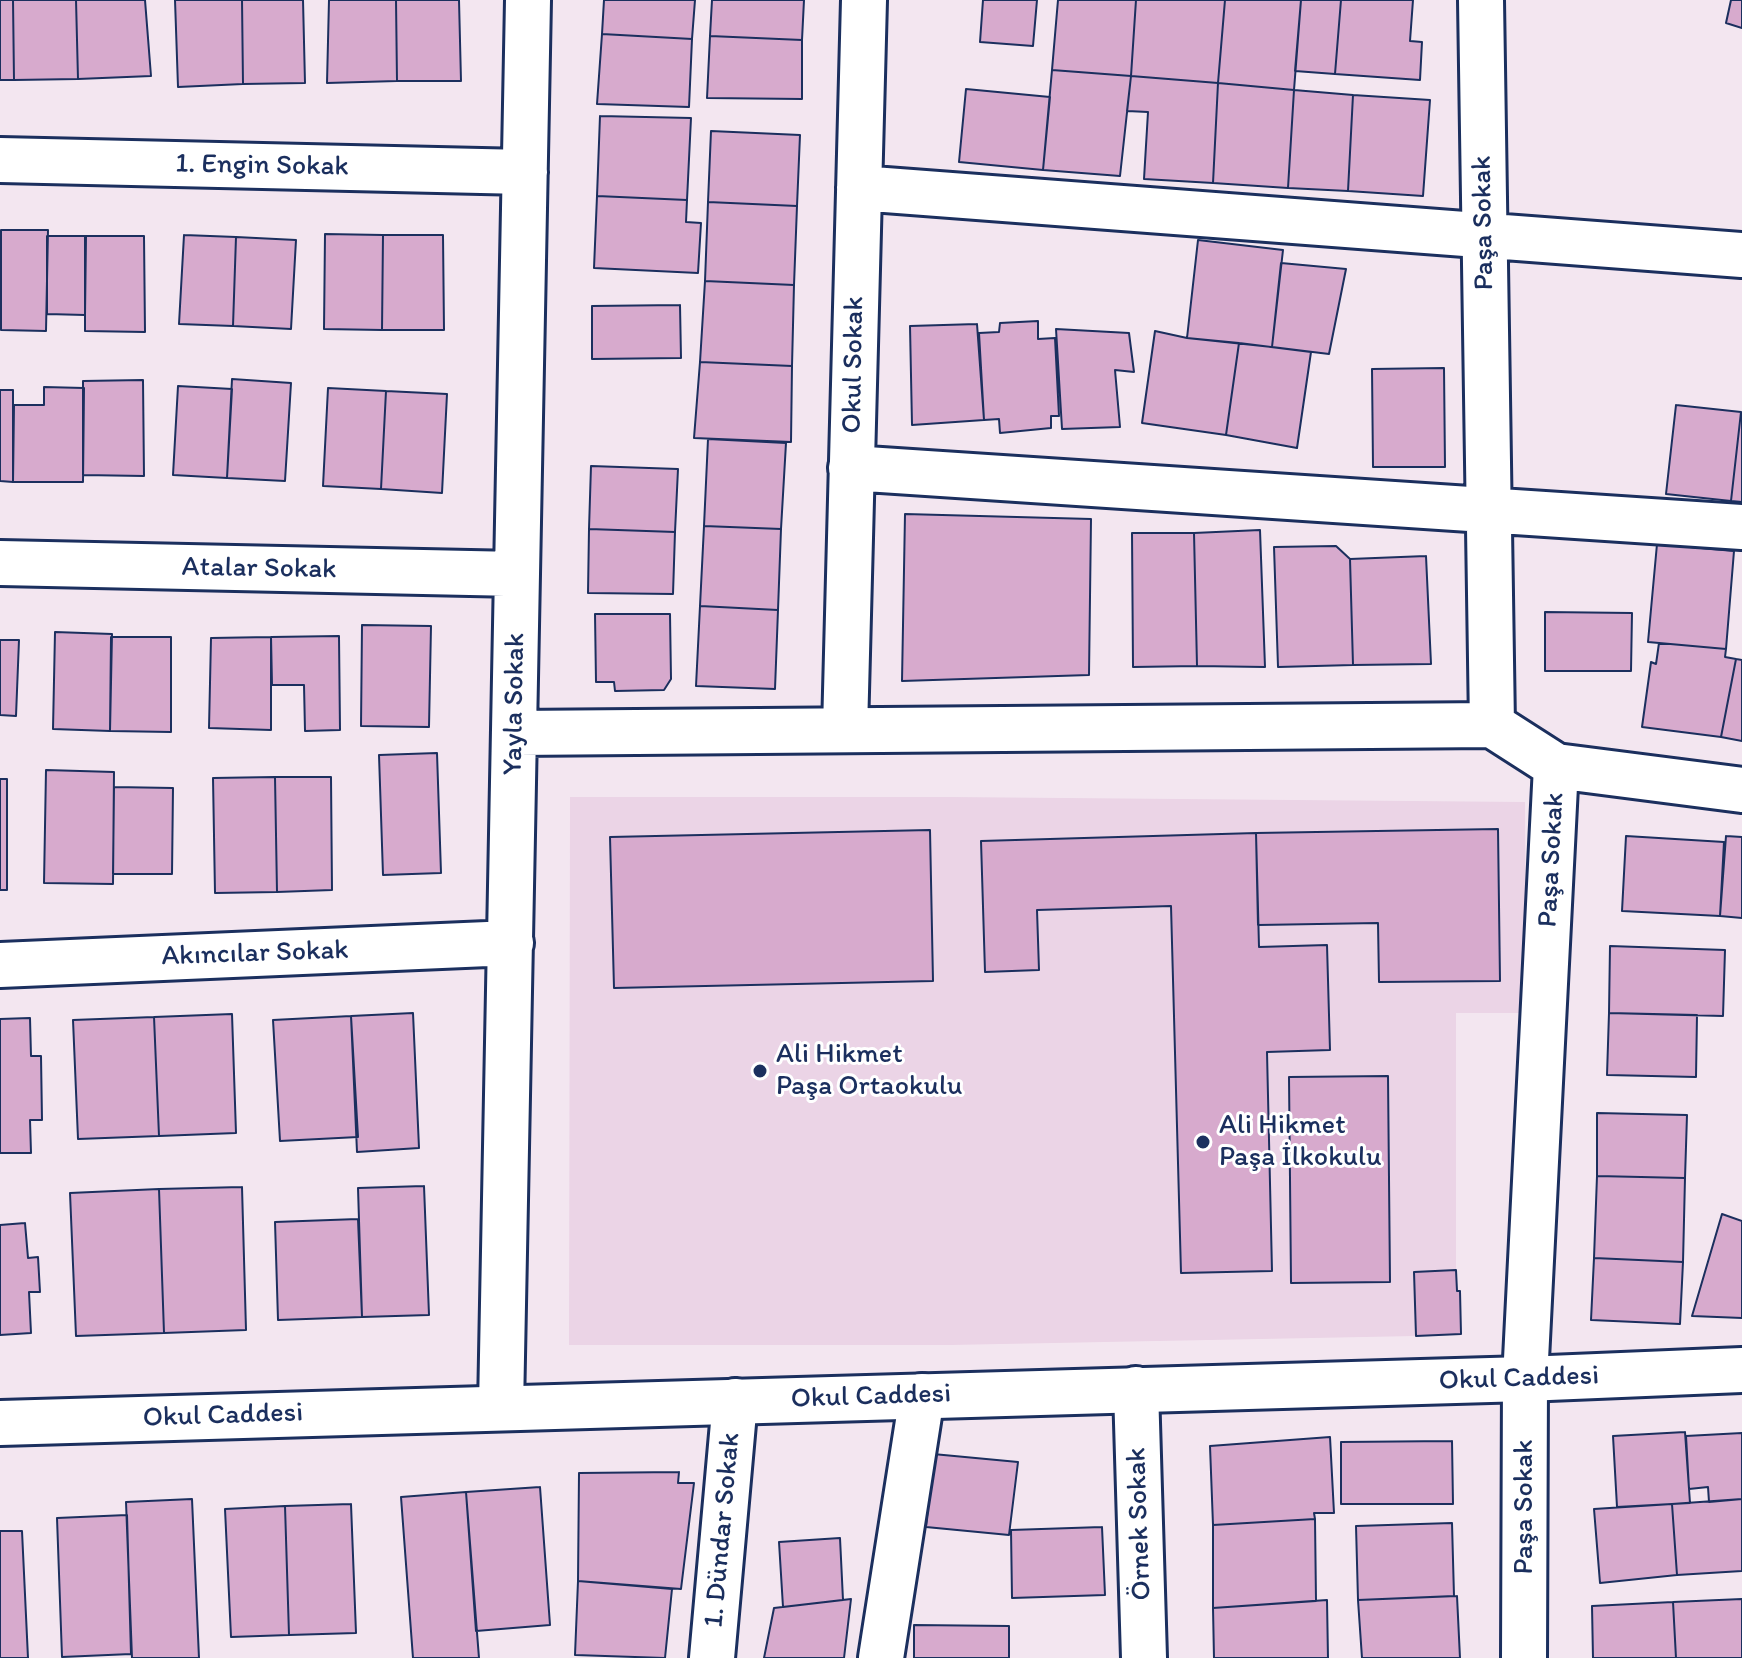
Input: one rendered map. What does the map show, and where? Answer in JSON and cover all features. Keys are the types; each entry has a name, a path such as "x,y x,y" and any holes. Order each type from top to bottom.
{"street":[{"name":"Yayla Sokak","path":"501,1408 528,0"},
{"name":"Okul Sokak","path":"845,730 864,0"},
{"name":"Paşa Sokak","path":"1481,0 1492,725 1556,766 1525,1379 1524,1658"},
{"name":"1. Engin Sokak","path":"0,160 525,172"},
{"path":"859,188 1742,255"},
{"path":"851,468 1742,527"},
{"name":"Atalar Sokak","path":"0,563 517,574"},
{"path":"514,733 1492,725"},
{"path":"1556,766 1742,790"},
{"name":"Akıncılar Sokak","path":"0,965 511,943"},
{"name":"Okul Caddesi","path":"0,1423 1742,1370"},
{"name":"Örnek Sokak","path":"1136,1389 1144,1658"},
{"path":"881,1658 922,1396"},
{"name":"1. Dündar Sokak","path":"712,1658 735,1401"}],"shaded area":[{"path":"570,797 1525,802 1526,1013 1456,1013 1456,1270 1416,1336 950,1345 569,1345"}],"building":[{"path":"0,0 13,0 14,80 0,80"},
{"path":"13,0 76,0 78,79 14,80"},
{"path":"76,0 145,0 151,76 78,79"},
{"path":"175,0 242,0 243,84 178,87"},
{"path":"242,0 303,0 305,83 243,84"},
{"path":"329,0 396,0 397,81 327,83"},
{"path":"396,0 459,0 461,81 397,81"},
{"path":"604,0 695,0 692,39 602,34"},
{"path":"712,0 804,0 802,40 710,36"},
{"path":"983,0 1037,0 1033,46 980,42"},
{"path":"1058,0 1136,0 1131,76 1052,70"},
{"path":"1136,0 1225,0 1218,83 1131,76"},
{"path":"1225,0 1301,0 1294,90 1218,83"},
{"path":"1301,0 1341,0 1335,74 1295,71"},
{"path":"1341,0 1413,0 1410,41 1422,42 1420,80 1335,74"},
{"path":"1731,0 1742,0 1742,28 1726,23"},
{"path":"602,34 692,39 689,107 597,104"},
{"path":"710,36 802,40 802,99 707,98"},
{"path":"1052,70 1131,76 1120,176 1043,170"},
{"path":"1131,76 1218,83 1213,183 1144,179 1148,112 1127,111"},
{"path":"1218,83 1294,90 1288,188 1213,183"},
{"path":"966,89 1050,97 1043,170 959,162"},
{"path":"1294,90 1353,95 1348,191 1288,188"},
{"path":"1353,95 1430,100 1423,196 1348,191"},
{"path":"600,116 691,118 687,200 597,196"},
{"path":"711,131 800,135 797,206 708,202"},
{"path":"597,196 687,200 686,222 701,223 698,273 594,268"},
{"path":"708,202 797,206 794,285 705,281"},
{"path":"1,230 48,230 46,331 1,330"},
{"path":"325,234 383,235 382,330 324,329"},
{"path":"184,235 236,237 233,326 179,324"},
{"path":"383,235 443,235 444,330 382,330"},
{"path":"47,236 86,236 85,315 47,314"},
{"path":"85,236 144,236 145,332 85,331"},
{"path":"236,237 296,240 291,329 233,326"},
{"path":"1198,240 1283,250 1272,347 1187,338"},
{"path":"1281,263 1346,269 1329,354 1272,347"},
{"path":"705,281 794,285 792,366 700,362"},
{"path":"680,305 681,358 592,359 592,306"},
{"path":"1038,321 1038,339 1055,338 1059,416 1051,416 1051,428 1000,433 999,419 984,420 979,333 999,332 1000,323"},
{"path":"977,324 984,420 912,425 910,326"},
{"path":"1056,329 1129,333 1134,372 1115,370 1120,427 1062,429"},
{"path":"1155,331 1187,338 1239,343 1226,435 1142,423"},
{"path":"1239,343 1311,352 1297,448 1226,435"},
{"path":"700,362 792,366 791,442 694,438"},
{"path":"1444,368 1445,467 1373,467 1372,369"},
{"path":"232,379 291,383 285,481 227,478"},
{"path":"143,380 144,476 83,475 83,381"},
{"path":"178,386 232,389 227,478 173,475"},
{"path":"44,387 84,388 83,482 13,482 14,405 44,405"},
{"path":"328,388 386,391 381,489 323,486"},
{"path":"0,390 13,390 13,482 0,481"},
{"path":"386,391 447,394 442,493 381,489"},
{"path":"1676,405 1741,412 1731,501 1666,494"},
{"path":"1742,413 1742,502 1731,501"},
{"path":"708,439 786,443 781,529 704,526"},
{"path":"591,466 678,469 675,532 589,529"},
{"path":"905,514 1091,519 1089,675 902,681"},
{"path":"704,526 781,529 778,610 700,606"},
{"path":"589,529 675,532 673,594 588,593"},
{"path":"1260,530 1265,667 1197,666 1194,533"},
{"path":"1132,533 1194,533 1197,666 1133,667"},
{"path":"1657,544 1734,551 1726,649 1648,642"},
{"path":"1336,546 1350,559 1353,665 1278,667 1274,547"},
{"path":"1426,556 1431,664 1353,665 1350,559"},
{"path":"700,606 778,610 775,689 696,686"},
{"path":"1545,612 1632,613 1631,671 1545,671"},
{"path":"595,614 670,614 671,679 664,690 615,691 614,682 596,682"},
{"path":"362,625 431,626 429,727 361,726"},
{"path":"55,632 112,634 110,731 53,729"},
{"path":"339,636 340,730 305,731 304,685 272,685 271,637"},
{"path":"111,637 171,637 171,732 110,731"},
{"path":"271,637 271,730 209,728 211,638"},
{"path":"0,640 19,640 16,716 0,715"},
{"path":"1659,643 1726,649 1725,657 1736,659 1721,737 1642,727 1651,662 1656,664"},
{"path":"1736,659 1742,660 1742,741 1721,737"},
{"path":"437,753 441,873 383,875 379,755"},
{"path":"46,770 114,772 113,884 44,883"},
{"path":"275,777 277,892 215,893 213,778"},
{"path":"275,777 331,777 332,890 277,892"},
{"path":"0,779 7,779 7,890 0,890"},
{"path":"114,787 173,788 172,874 113,874"},
{"path":"1498,829 1500,981 1379,982 1378,923 1258,925 1256,833"},
{"path":"930,830 933,981 614,988 610,837"},
{"path":"1256,833 1259,947 1327,945 1330,1050 1267,1052 1272,1271 1181,1273 1171,906 1037,910 1039,970 985,972 981,841"},
{"path":"1626,836 1724,842 1720,916 1622,911"},
{"path":"1726,836 1742,837 1742,918 1720,916"},
{"path":"1610,946 1725,950 1723,1016 1609,1013"},
{"path":"413,1013 419,1148 357,1152 351,1016"},
{"path":"1609,1013 1697,1015 1696,1077 1607,1075"},
{"path":"232,1014 236,1133 159,1136 154,1017"},
{"path":"351,1016 358,1137 280,1141 273,1020"},
{"path":"154,1017 159,1136 78,1139 73,1020"},
{"path":"30,1018 31,1056 41,1056 42,1120 30,1120 31,1153 0,1153 0,1019"},
{"path":"1388,1076 1390,1282 1291,1283 1289,1077"},
{"path":"1597,1113 1687,1115 1685,1178 1597,1176"},
{"path":"1597,1176 1685,1178 1683,1262 1594,1258"},
{"path":"424,1186 429,1315 362,1317 358,1188"},
{"path":"242,1187 246,1330 164,1333 159,1189"},
{"path":"159,1189 164,1333 76,1336 70,1193"},
{"path":"1722,1214 1742,1221 1742,1318 1692,1316"},
{"path":"358,1219 362,1317 278,1320 275,1222"},
{"path":"25,1223 28,1258 38,1257 40,1292 29,1292 31,1333 0,1335 0,1225"},
{"path":"1594,1258 1683,1262 1680,1324 1591,1320"},
{"path":"1456,1270 1461,1334 1416,1336 1414,1272"},
{"path":"1685,1432 1690,1503 1617,1507 1613,1436"},
{"path":"1742,1433 1742,1499 1709,1502 1708,1487 1689,1489 1686,1436"},
{"path":"1330,1437 1334,1513 1314,1513 1315,1519 1213,1525 1210,1446"},
{"path":"1452,1441 1453,1504 1341,1504 1341,1442"},
{"path":"933,1454 1018,1462 1009,1535 926,1527"},
{"path":"679,1472 678,1483 694,1483 681,1589 578,1581 579,1473"},
{"path":"540,1487 550,1625 476,1631 466,1492"},
{"path":"466,1492 479,1658 413,1658 401,1497"},
{"path":"192,1499 199,1658 132,1658 126,1502"},
{"path":"1742,1499 1742,1571 1677,1575 1672,1504"},
{"path":"351,1504 356,1633 289,1635 285,1506"},
{"path":"1672,1504 1677,1575 1600,1583 1594,1509"},
{"path":"285,1506 289,1635 231,1637 225,1509"},
{"path":"127,1515 131,1654 62,1657 57,1518"},
{"path":"1315,1519 1316,1601 1213,1608 1213,1525"},
{"path":"1452,1523 1454,1596 1358,1600 1356,1526"},
{"path":"1102,1527 1105,1595 1012,1598 1011,1530"},
{"path":"0,1531 22,1531 28,1658 0,1658"},
{"path":"840,1538 843,1600 783,1607 779,1542"},
{"path":"578,1581 672,1589 665,1658 575,1655"},
{"path":"1457,1596 1460,1658 1362,1658 1358,1600"},
{"path":"851,1599 844,1658 764,1658 774,1608"},
{"path":"1742,1599 1742,1658 1676,1658 1673,1602"},
{"path":"1327,1600 1328,1658 1214,1658 1213,1608"},
{"path":"1673,1602 1676,1658 1593,1658 1592,1606"},
{"path":"914,1625 1009,1626 1009,1658 914,1658"}],"place":[{"name":"Ali Hikmet Paşa Ortaokulu","path":"760,1071"},
{"name":"Ali Hikmet Paşa İlkokulu","path":"1203,1142"}]}
